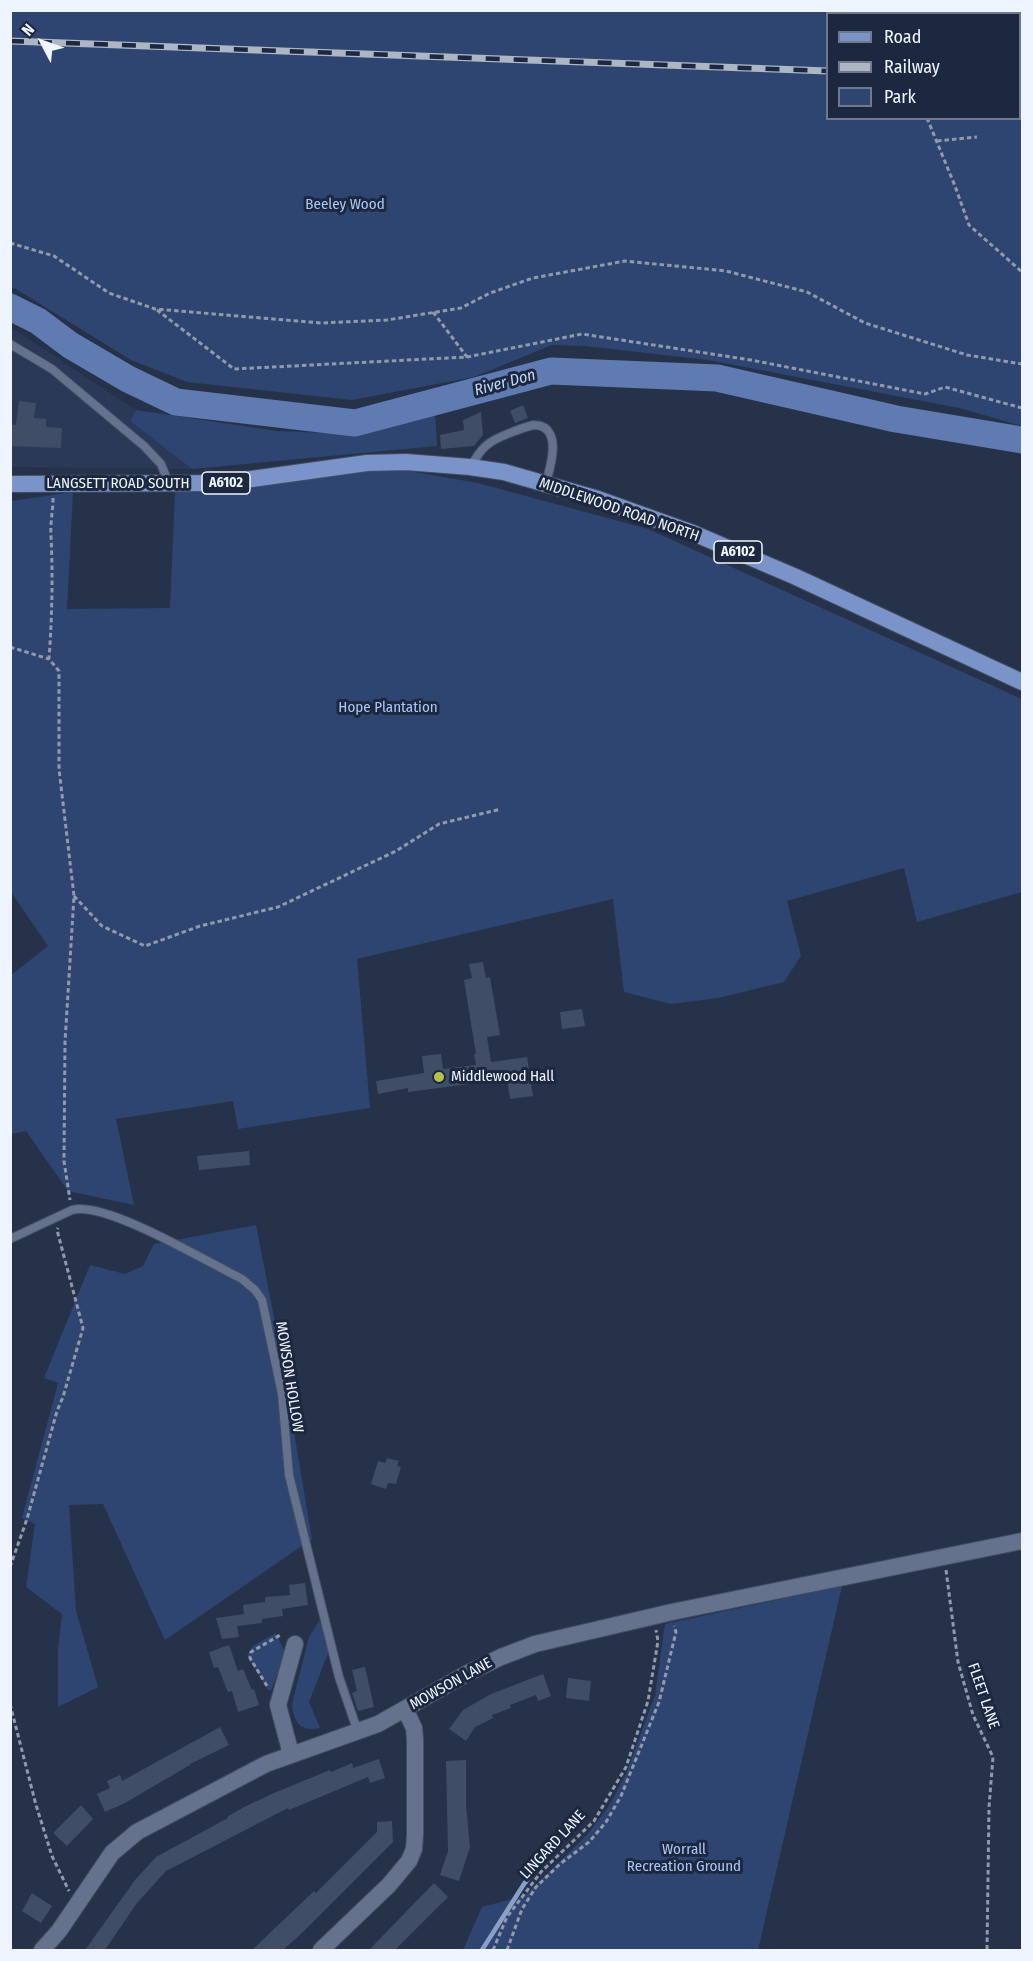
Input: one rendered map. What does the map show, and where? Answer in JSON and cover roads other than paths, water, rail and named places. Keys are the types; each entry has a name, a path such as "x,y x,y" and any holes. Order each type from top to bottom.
{"main road":[{"name":"LANGSETT ROAD SOUTH","path":"10,484 223,483 367,463 439,464"},
{"name":"MIDDLEWOOD ROAD NORTH","path":"439,464 504,472 598,499 693,533 796,577 1023,682"}],"street":[{"name":"MOWSON LANE","path":"42,1950 59,1931 112,1853 137,1832 266,1764 378,1724 468,1673 536,1644 672,1612 1023,1541"},
{"path":"289,1639 278,1713 291,1754"},
{"path":"321,1950 402,1871 414,1849 416,1739 414,1728 405,1709"}],"lane":[{"path":"10,344 52,369 144,446 161,464 166,484"},
{"path":"470,467 485,446 493,440 534,425 543,426 549,432 552,440 551,462 546,484"},
{"name":"MOWSON HOLLOW","path":"10,1239 72,1210 79,1208 94,1210 142,1228 242,1280 255,1290 262,1300 282,1394 289,1474 339,1677 358,1732"}],"waterway":[{"name":"River Don","path":"10,307 38,321 70,345 128,379 176,402 355,423 551,371 717,378 896,419 1022,440"},
{"path":"482,1950 524,1884 575,1820"}],"railway":[{"path":"10,41 826,71"}],"place":[{"name":"Middlewood Hall","path":"439,1077"}],"park label":[{"name":"Beeley Wood","path":"345,205"},
{"name":"Hope Plantation","path":"388,708"},
{"name":"Worrall Recreation Ground","path":"684,1858"}]}
